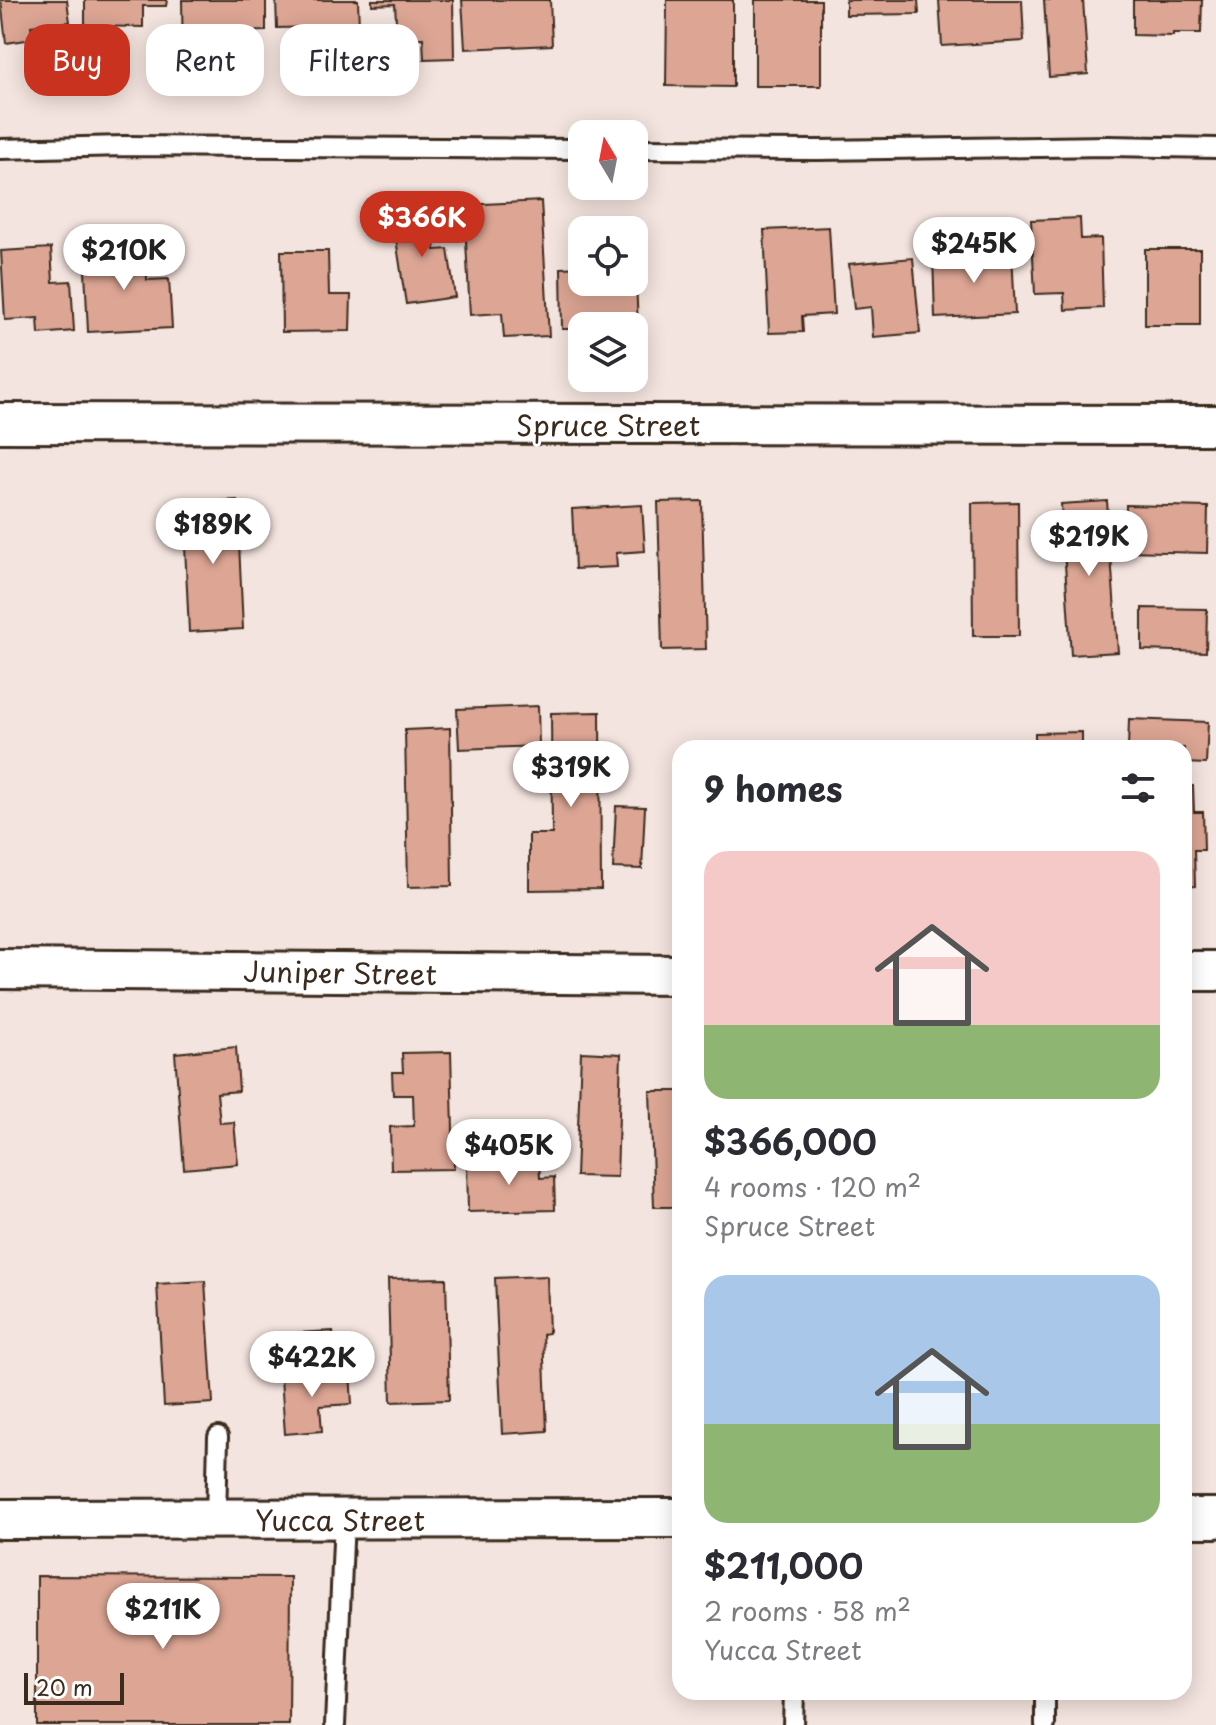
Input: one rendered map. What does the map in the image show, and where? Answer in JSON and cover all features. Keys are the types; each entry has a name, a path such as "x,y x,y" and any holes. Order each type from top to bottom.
{"street":[{"name":"Spruce Street","path":"0,423 1216,425"},
{"name":"Juniper Street","path":"0,969 672,975"},
{"path":"1192,971 1216,971"},
{"name":"Yucca Street","path":"0,1519 672,1518"},
{"path":"1192,1518 1216,1518"}],"lane":[{"path":"0,149 140,146 568,149"},
{"path":"648,149 1216,148"},
{"path":"216,1519 218,1437"},
{"path":"335,1725 344,1519"},
{"path":"793,1725 794,1700"},
{"path":"1045,1700 1045,1725"}],"building":[{"path":"1,0 67,0 70,22 24,24 24,40 6,43"},
{"path":"85,0 167,0 166,6 143,6 143,27 85,24"},
{"path":"182,0 266,0 266,31 264,24 182,24"},
{"path":"276,0 358,0 359,24 280,24 277,28"},
{"path":"372,0 453,0 454,58 424,59 419,24 396,24 395,4 372,5"},
{"path":"462,0 550,0 552,45 465,49"},
{"path":"667,0 733,0 733,87 666,86"},
{"path":"755,0 821,0 821,86 755,86"},
{"path":"846,0 918,0 919,14 846,15"},
{"path":"939,0 1022,0 1024,41 942,46"},
{"path":"1044,0 1083,0 1088,74 1049,77"},
{"path":"1133,0 1202,0 1201,33 1133,35"},
{"path":"541,201 549,336 504,338 502,313 470,315 464,205"},
{"path":"428,207 435,250 448,249 455,297 406,304 392,213"},
{"path":"1080,218 1081,239 1101,238 1103,308 1065,310 1064,293 1035,294 1031,220"},
{"path":"829,227 834,314 802,316 803,332 769,333 764,230"},
{"path":"146,247 147,280 169,279 172,328 88,332 84,250"},
{"path":"51,248 53,282 71,281 74,331 39,334 38,318 5,320 1,251"},
{"path":"1145,249 1200,249 1200,325 1145,325"},
{"path":"281,251 328,251 329,295 351,295 350,331 282,332"},
{"path":"1012,251 1015,314 935,318 933,255"},
{"path":"913,258 920,333 873,337 871,307 854,309 849,264"},
{"path":"561,268 568,268 568,296 637,296 637,312 568,312 568,329 562,329"},
{"path":"237,500 243,629 189,632 183,503"},
{"path":"702,501 706,649 662,650 658,502"},
{"path":"1107,501 1118,652 1071,655 1061,504"},
{"path":"1018,502 1019,636 973,636 972,503"},
{"path":"642,505 645,551 616,553 617,567 575,569 572,509"},
{"path":"1126,505 1208,507 1207,553 1125,551"},
{"path":"1142,608 1207,609 1206,652 1142,650"},
{"path":"538,706 539,746 459,749 457,709"},
{"path":"600,712 601,889 529,890 529,834 552,834 551,713"},
{"path":"1129,719 1208,722 1206,764 1192,763 1192,740 1128,740"},
{"path":"450,728 452,886 408,887 405,730"},
{"path":"1082,732 1082,740 1035,740 1035,733"},
{"path":"1192,786 1194,812 1203,812 1204,850 1194,850 1195,886 1192,886"},
{"path":"616,806 645,807 642,869 613,868"},
{"path":"236,1047 239,1091 217,1093 220,1123 234,1122 238,1164 184,1169 175,1053"},
{"path":"451,1052 454,1169 391,1170 390,1127 414,1126 413,1095 393,1095 392,1072 403,1072 402,1053"},
{"path":"581,1052 621,1054 617,1177 576,1176"},
{"path":"650,1091 672,1091 672,1207 654,1207"},
{"path":"539,1160 540,1178 554,1177 555,1210 468,1212 467,1162"},
{"path":"547,1276 549,1333 543,1334 547,1431 502,1434 495,1278"},
{"path":"446,1278 449,1400 391,1402 388,1279"},
{"path":"205,1281 213,1403 164,1406 157,1284"},
{"path":"333,1331 335,1364 298,1367 296,1333"},
{"path":"350,1372 352,1404 320,1406 322,1431 285,1434 281,1378"},
{"path":"37,1576 290,1577 289,1725 37,1725"}]}
